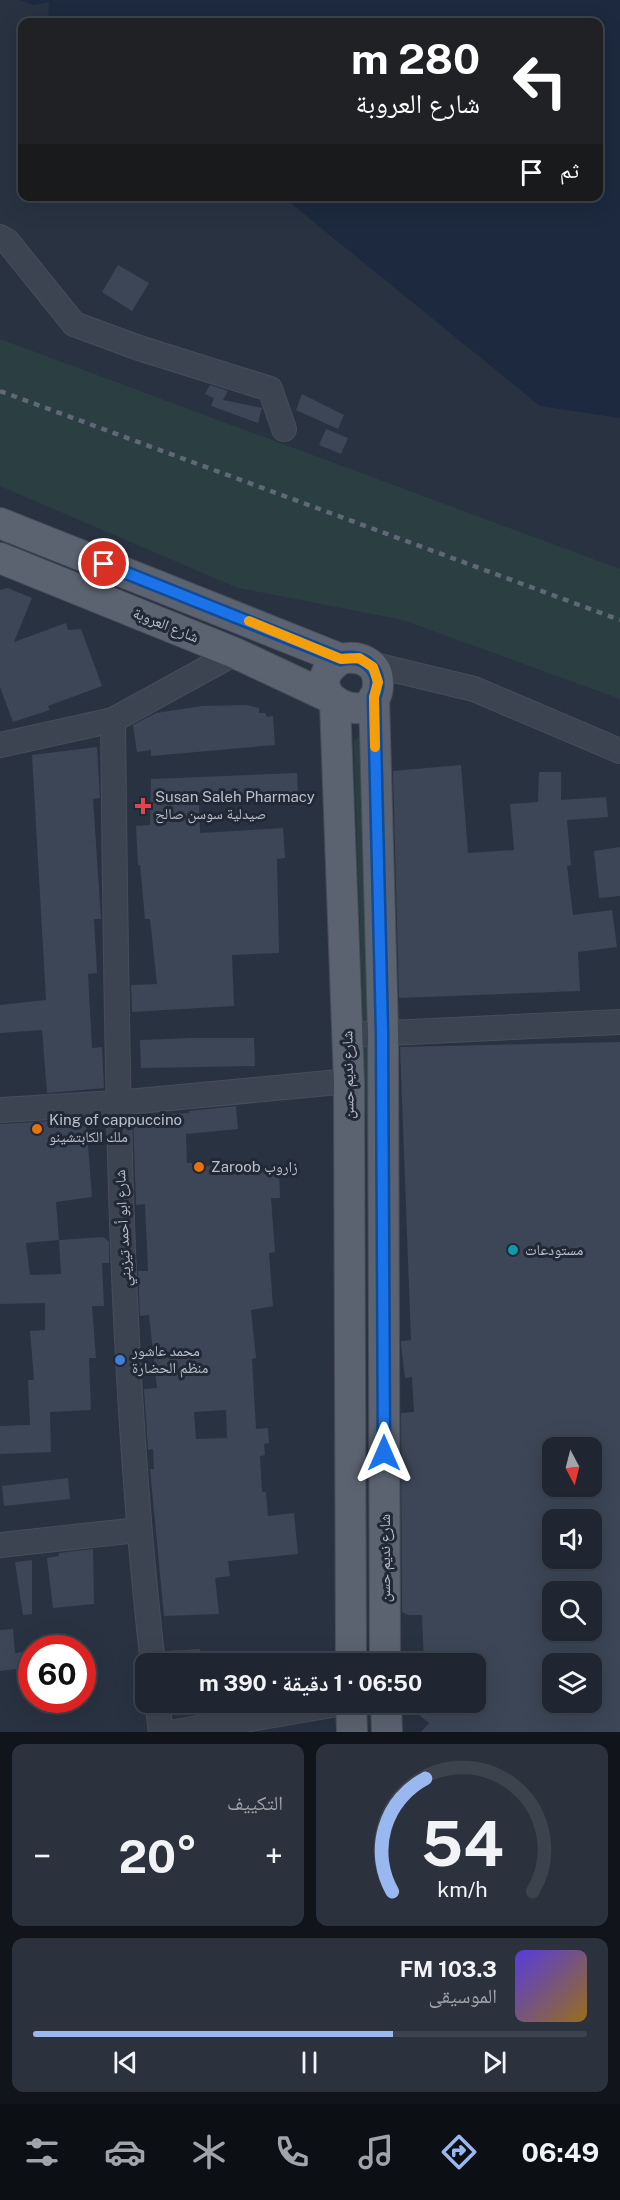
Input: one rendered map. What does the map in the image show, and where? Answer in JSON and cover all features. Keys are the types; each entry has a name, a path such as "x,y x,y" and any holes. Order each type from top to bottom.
{"main road":[{"path":"0,523 356,662 378,682 374,697"},
{"name":"شارع العروبة","path":"0,558 235,653 351,709 368,704 374,697"},
{"path":"333,700 326,679 328,670 356,662"},
{"name":"شارع نديم حسن","path":"374,697 382,1032 385,1653"},
{"name":"شارع نديم حسن","path":"333,700 349,1081 351,1653"},
{"path":"351,1713 352,1732"},
{"path":"386,1713 387,1732"}],"street":[{"path":"0,237 8,241 74,324 139,348 270,389 284,429"},
{"path":"0,745 113,720 235,653"},
{"path":"356,662 474,689 620,751"},
{"path":"374,697 417,675"},
{"name":"شارع ابو أحمد تيزيني","path":"113,720 117,1103 138,1530 152,1653"},
{"path":"347,1035 620,1022"},
{"path":"0,1110 117,1103 349,1081"},
{"path":"0,1545 138,1530"},
{"path":"159,1713 161,1732"},
{"path":"175,1732 286,1713"}],"green space":[{"path":"0,339 620,569 620,699 403,620 238,588 0,486"},
{"path":"358,737 361,738 365,747 375,1400 354,747 354,741"}],"water":[{"path":"19,0 620,0 620,418 540,406 288,201 603,201 603,18 48,18 49,2 33,5"}],"building":[{"path":"118,265 149,283 132,311 102,292"},
{"path":"210,385 228,391 223,400 262,408 258,423 211,406 214,398 205,394"},
{"path":"302,394 344,415 338,429 296,410"},
{"path":"326,429 348,438 341,454 319,445"},
{"path":"8,588 32,598 14,642 66,623 68,630 81,629 102,686 48,706 50,710 13,722 0,687 0,590"},
{"path":"246,705 259,708 259,713 265,713 267,717 273,716 275,745 151,756 151,750 137,752 133,725 156,713 202,706"},
{"path":"97,747 100,798 93,799 101,919 94,919 97,973 88,974 92,1048 102,1047 104,1088 47,1093 42,1030 0,1033 0,1005 46,1000 32,755"},
{"path":"461,765 468,853 514,850 510,804 538,802 539,772 561,772 561,800 606,797 608,817 567,820 571,865 567,866 573,915 612,910 617,947 578,952 580,991 399,998 393,771"},
{"path":"297,773 298,797 199,803 200,833 283,828 285,858 277,859 279,953 232,955 234,1006 132,1012 131,985 157,984 150,919 145,919 136,826 150,825 151,779"},
{"path":"620,847 620,896 599,898 594,851"},
{"path":"254,1038 255,1066 141,1068 140,1040"},
{"name":"مستودعات","path":"620,1042 620,1732 421,1732 429,1723 419,1713 486,1713 486,1653 424,1653 422,1615 408,1615 402,1612 401,1413 414,1412 412,1377 405,1378 401,1341 411,1340 400,1047"},
{"path":"236,1106 238,1129 186,1134 187,1163 192,1163 192,1167 242,1165 242,1169 279,1167 280,1198 271,1198 275,1252 269,1253 273,1306 251,1310 256,1358 252,1359 256,1429 268,1428 269,1443 264,1444 265,1455 260,1456 262,1492 266,1492 268,1516 294,1513 298,1554 228,1561 230,1576 215,1578 219,1614 164,1616 150,1469 154,1469 153,1449 148,1450 144,1389 157,1388 149,1315 140,1316 138,1271 148,1271 145,1204 136,1205 133,1116 189,1113 189,1111","holes":["226,1410 227,1438 196,1439 194,1412"]},
{"path":"86,1119 92,1197 56,1202 59,1240 103,1237 109,1242 109,1263 102,1263 104,1306 92,1306 96,1358 89,1358 91,1410 50,1412 51,1452 0,1454 0,1426 30,1425 28,1380 34,1380 30,1331 45,1330 45,1303 0,1304 0,1124","holes":["59,1240 61,1274 30,1275 26,1243"]},
{"path":"68,1478 70,1499 4,1506 2,1486"},
{"path":"93,1549 94,1604 53,1608 47,1558 59,1556 59,1553"},
{"path":"32,1560 32,1614 23,1615 15,1562"},
{"path":"13,1629 15,1653 18,1653 18,1683 16,1669 0,1671 0,1630"},
{"path":"200,1649 200,1653 166,1653 166,1651"}],"railway":[{"path":"0,391 620,620"}],"slow traffic":[{"path":"249,621 341,659 359,658 373,667 378,682 374,697 375,747"}],"place":[{"name":"Susan Saleh Pharmacy صيدلية سوسن صالح","path":"143,806"},
{"name":"King of cappuccino ملك الكابتشينو","path":"37,1129"},
{"name":"Zaroob زاروب","path":"199,1167"},
{"name":"مستودعات","path":"513,1250"},
{"name":"محمد عاشور منظم الحضارة","path":"120,1360"}],"route":[{"path":"104,564 341,659 359,658 373,667 376,674 378,682 374,697 382,1032 384,1453"}]}
